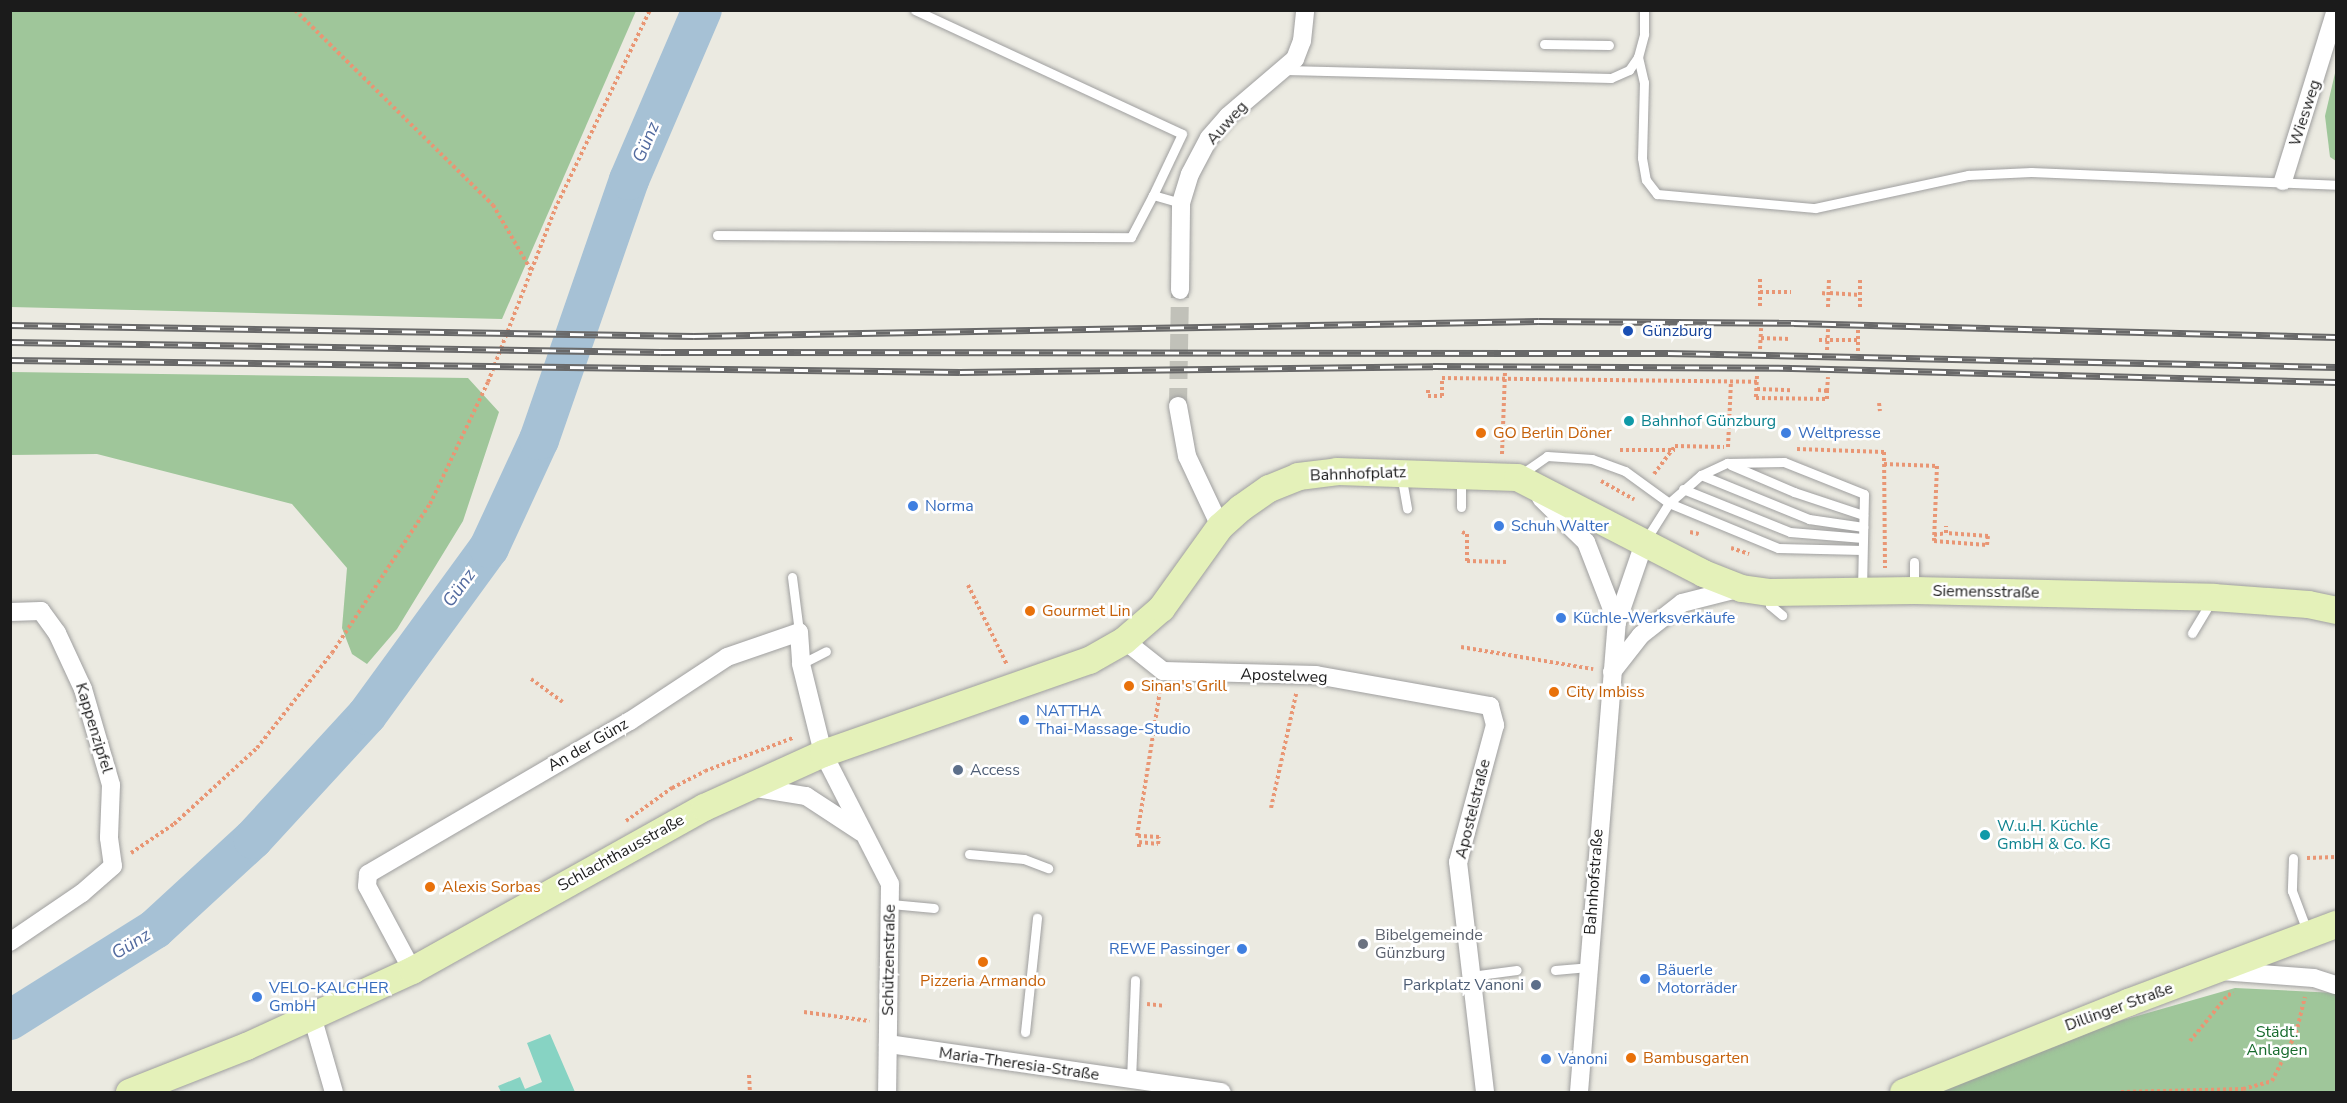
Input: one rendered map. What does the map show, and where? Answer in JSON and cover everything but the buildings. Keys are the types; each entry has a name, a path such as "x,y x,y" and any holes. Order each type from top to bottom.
{"main road":[{"name":"Bahnhofplatz","path":"1124,640 1161,608 1220,526 1269,488 1298,476 1336,471 1461,473 1517,477 1644,543"},
{"name":"Siemensstraße","path":"1644,543 1776,603 1862,591 1914,590 2213,597 2308,604 2337,610"},
{"name":"Schlachthausstraße","path":"129,1092 312,1016 412,970 704,807 748,787 823,753 1054,675 1124,640"},
{"name":"Dillinger Straße","path":"1903,1092 2128,1002 2219,971 2336,926"}],"street":[{"name":"Auweg","path":"1180,290 1181,203 1190,174 1209,138 1251,96 1286,70 1302,41 1305,10"},
{"name":"Wiesweg","path":"2283,181 2336,10"},
{"path":"1178,406 1187,456 1220,526"},
{"name":"Bahnhofstraße","path":"1517,477 1586,542 1617,622"},
{"name":"Bahnhofstraße","path":"1579,1092 1617,622 1644,543"},
{"path":"1612,672 1641,635 1682,603 1741,588"},
{"name":"Kappenzipfel","path":"10,612 41,611 57,633 83,689 111,785 109,838 113,866"},
{"path":"799,632 801,664 823,753"},
{"name":"An der Günz","path":"412,970 367,886 368,874 630,721 728,657 799,632"},
{"path":"1124,640 1163,671"},
{"name":"Apostelweg","path":"1163,671 1316,675 1490,706"},
{"name":"Apostelstraße","path":"1485,1092 1458,862 1495,725 1490,706"},
{"name":"Schützenstraße","path":"823,753 890,884 887,1092"},
{"name":"Schützenstraße","path":"748,787 806,796 864,834"},
{"path":"10,942 82,893 113,866"},
{"path":"2219,971 2314,978 2337,985"},
{"path":"312,1016 334,1092"},
{"name":"Maria-Theresia-Straße","path":"888,1044 1222,1092"}],"lane":[{"path":"717,235 1131,237 1182,134 915,10"},
{"path":"1286,70 1611,78 1629,70 1638,57 1644,34 1644,10"},
{"path":"1544,44 1609,45"},
{"path":"1638,57 1644,82 1642,158 1646,180 1657,194 1815,208 1978,175 2031,172 2337,185"},
{"path":"1153,195 1181,203"},
{"path":"1517,477 1547,456 1592,459 1625,471 1669,504 1778,548 1862,550"},
{"path":"1644,543 1669,504 1701,475 1727,464 1784,462 1864,494 1862,591"},
{"path":"1727,464 1794,492 1863,515"},
{"path":"1401,472 1407,508"},
{"path":"1461,473 1461,507"},
{"path":"1701,475 1809,519 1863,527"},
{"path":"1683,489 1790,532 1863,538"},
{"path":"1914,562 1914,590"},
{"path":"792,577 799,632"},
{"path":"2192,633 2213,597"},
{"path":"801,664 826,651"},
{"path":"969,854 1024,859 1048,868"},
{"path":"2293,858 2292,891 2309,938"},
{"path":"891,904 934,908"},
{"path":"1025,1032 1037,918"},
{"path":"1555,970 1588,967"},
{"path":"1471,976 1517,970"},
{"path":"1131,1080 1135,980"}],"path":[{"path":"295,10 493,204 532,270"},
{"path":"113,866 174,824 257,748 332,653 430,504 488,382 555,209 650,10"},
{"path":"1760,278 1760,306"},
{"path":"1828,307 1829,279"},
{"path":"1860,279 1860,307"},
{"path":"1760,292 1791,292"},
{"path":"1822,293 1860,294"},
{"path":"1760,349 1761,328"},
{"path":"1827,350 1828,329"},
{"path":"1858,329 1858,351"},
{"path":"1761,338 1789,339"},
{"path":"1819,340 1858,340"},
{"path":"1502,455 1504,372"},
{"path":"1757,376 1756,398 1827,399 1828,377"},
{"path":"1428,390 1428,396 1442,396 1443,378 1757,382"},
{"path":"1728,447 1731,381"},
{"path":"1757,389 1791,390"},
{"path":"1818,390 1827,391"},
{"path":"1880,403 1880,411"},
{"path":"1620,450 1675,450"},
{"path":"1820,459 1823,450"},
{"path":"1879,450 1884,452 1885,570"},
{"path":"1884,464 1937,466 1934,535 1934,541 1987,545 1988,536 1946,533 1946,526 1946,536 1934,535"},
{"path":"1462,532 1467,534 1467,561 1508,562"},
{"path":"968,585 1008,668"},
{"path":"1461,647 1612,672"},
{"path":"1138,846 1139,842 1158,844 1159,837 1137,836 1163,671"},
{"path":"1271,808 1296,694 1282,675"},
{"path":"531,679 563,702"},
{"path":"2293,858 2337,858"},
{"path":"2190,1041 2228,995 2237,992"},
{"path":"2121,1092 2243,1089 2272,1081 2296,1033 2306,995"},
{"path":"804,1012 888,1021"},
{"path":"749,1076 750,1092"}],"green space":[{"path":"11,10 636,11 502,319 11,307"},
{"path":"2336,69 2336,161 2330,157 2325,116"},
{"path":"11,372 468,378 499,412 463,521 397,629 367,664 352,654 342,628 347,568 292,504 97,454 11,455"},
{"name":"Städt. Anlagen","path":"2235,988 2336,993 2336,1092 1930,1092 2074,1034"}],"shaded area":[{"path":"550,1034 575,1092 501,1092 498,1086 520,1077 525,1089 542,1082 527,1043"}],"waterway":[{"name":"Günz","path":"10,1020 155,929 253,839 367,715 489,548 539,440 629,180 702,10"}],"tunnel":[{"path":"1178,406 1180,290"}],"railway":[{"path":"10,325 694,336 1539,321 1794,323 2336,337"},
{"path":"10,342 661,352 1668,353 2336,367"},
{"path":"10,360 960,372 1433,366 1792,368 2336,382"}],"place":[{"name":"Günzburg","path":"1628,331"},
{"name":"Bahnhof Günzburg","path":"1629,421"},
{"name":"GO Berlin Döner","path":"1481,433"},
{"name":"Weltpresse","path":"1786,433"},
{"name":"Norma","path":"913,506"},
{"name":"Schuh Walter","path":"1499,526"},
{"name":"Gourmet Lin","path":"1030,611"},
{"name":"Küchle-Werksverkäufe","path":"1561,618"},
{"name":"Sinan's Grill","path":"1129,686"},
{"name":"City Imbiss","path":"1554,692"},
{"name":"NATTHA Thai-Massage-Studio","path":"1024,720"},
{"name":"Access","path":"958,770"},
{"name":"W.u.H. Küchle GmbH & Co. KG","path":"1985,835"},
{"name":"Alexis Sorbas","path":"430,887"},
{"name":"Bibelgemeinde Günzburg","path":"1363,944"},
{"name":"REWE Passinger","path":"1242,949"},
{"name":"Pizzeria Armando","path":"983,962"},
{"name":"Bäuerle Motorräder","path":"1645,979"},
{"name":"Parkplatz Vanoni","path":"1536,985"},
{"name":"VELO-KALCHER GmbH","path":"257,997"},
{"name":"Bambusgarten","path":"1631,1058"},
{"name":"Vanoni","path":"1546,1059"}]}
